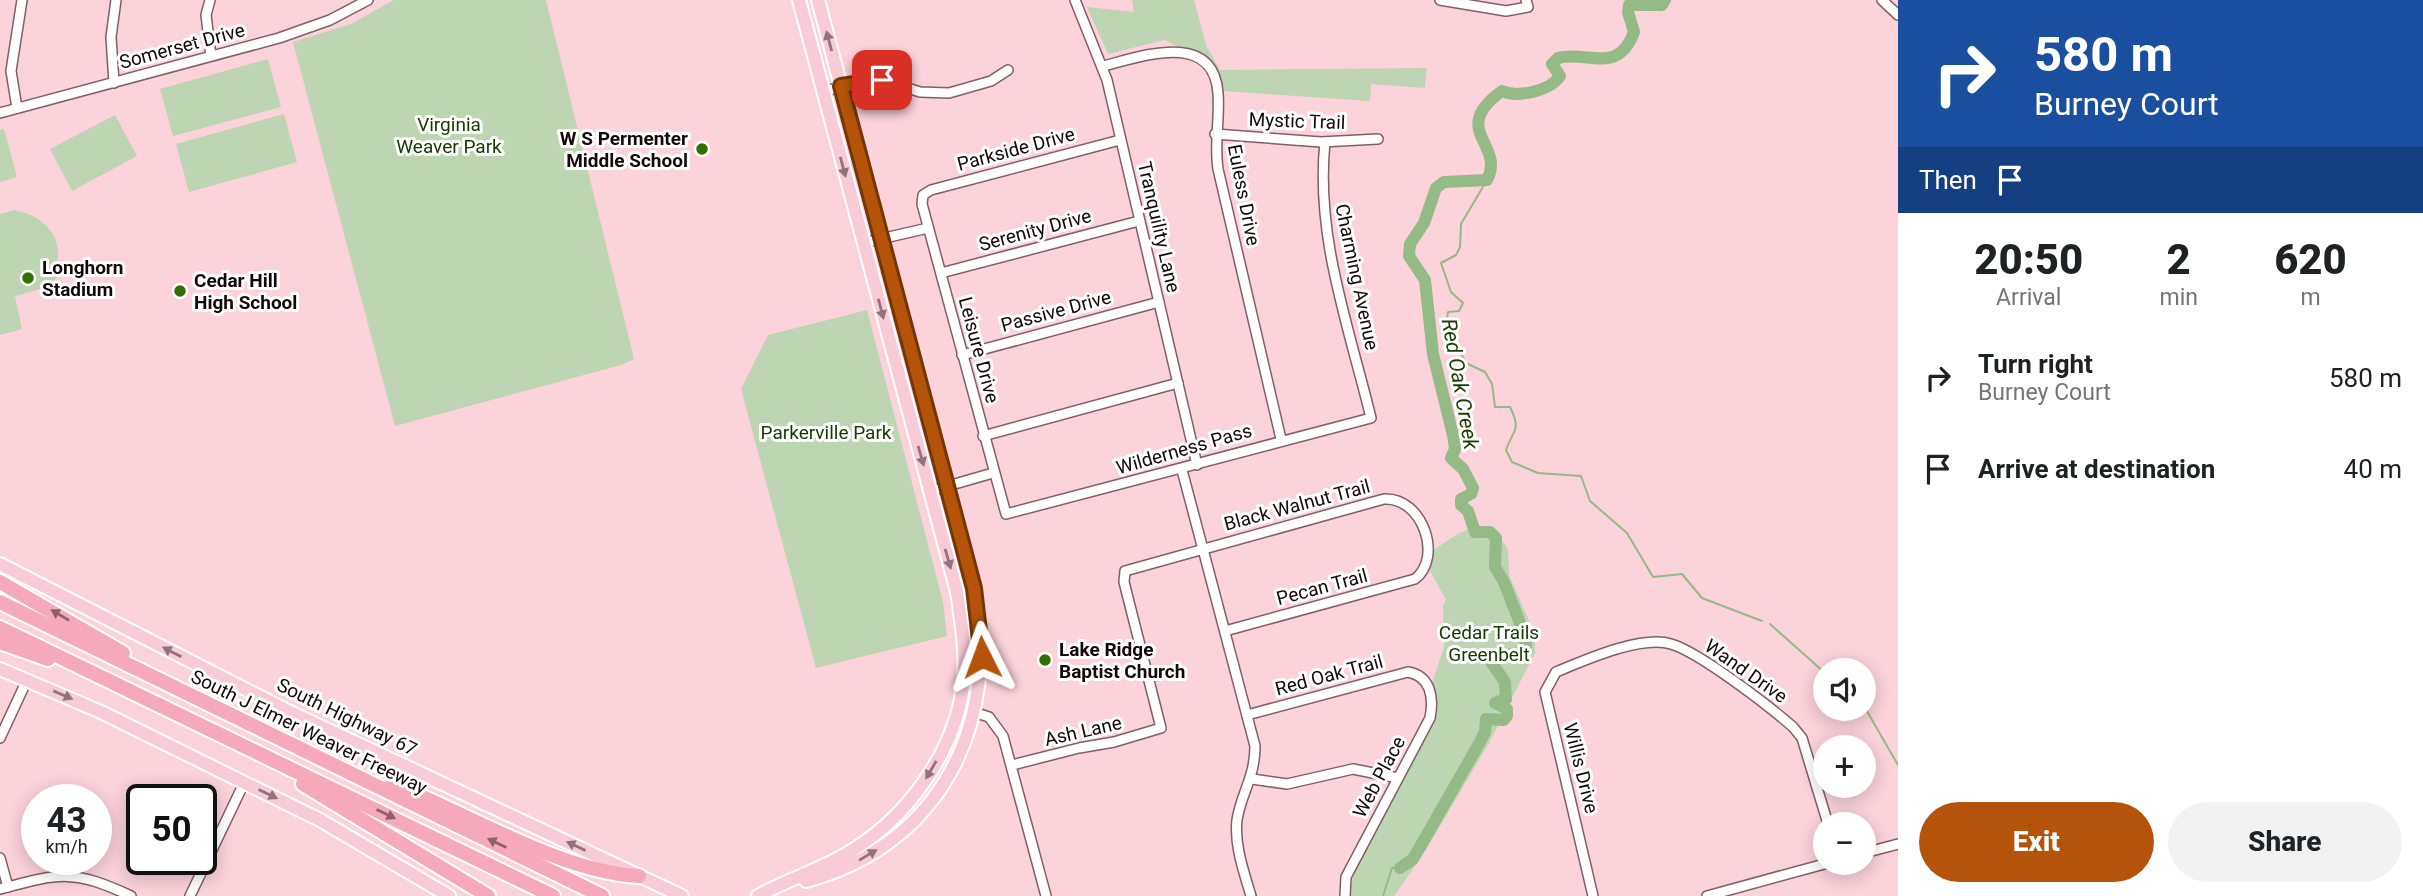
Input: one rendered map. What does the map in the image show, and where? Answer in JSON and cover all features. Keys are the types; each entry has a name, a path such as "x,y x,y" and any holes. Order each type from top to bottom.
{"highway":[{"path":"0,582 136,661 158,679"},
{"name":"South J Elmer Weaver Freeway","path":"0,602 602,896"},
{"name":"South J Elmer Weaver Freeway","path":"0,628 94,671 553,896"},
{"path":"0,642 94,671"},
{"path":"237,742 260,761 359,815 488,896"},
{"path":"326,762 347,766 424,796 575,862 617,874 639,876"}],"main road":[{"path":"758,896 841,857 892,820 912,799 942,750 958,708 965,661 957,592 799,0"},
{"path":"781,886 841,870 874,852 906,827 953,771 975,712 982,657 974,588 818,0"},
{"path":"834,133 844,135 850,143 869,191"},
{"path":"873,282 882,281 888,288 906,333"},
{"name":"South Highway 67","path":"0,564 292,713 682,896"},
{"path":"957,592 974,588"},
{"path":"0,669 101,712 359,841 449,896"}],"street":[{"path":"17,108 10,71 22,0"},
{"path":"114,83 111,37 116,0"},
{"path":"210,0 206,15 211,56"},
{"name":"Somerset Drive","path":"0,113 279,38 330,19 368,0"},
{"name":"Tranquility Lane","path":"1075,0 1102,66 1198,465"},
{"path":"1440,0 1506,11 1527,3"},
{"path":"1885,4 1897,0"},
{"path":"1885,4 1898,15"},
{"name":"Euless Drive","path":"1102,66 1173,50 1196,57 1210,69 1216,82 1215,134 1218,169 1281,439"},
{"path":"823,91 882,80 920,92 949,93 991,81 1008,70"},
{"name":"Mystic Trail","path":"1215,134 1325,142 1378,139"},
{"name":"Parkside Drive","path":"922,195 930,190 1120,140"},
{"name":"Charming Avenue","path":"1325,142 1321,182 1329,250 1371,418"},
{"name":"Leisure Drive","path":"922,195 928,228 1006,514"},
{"name":"Serenity Drive","path":"941,273 1139,221"},
{"path":"863,243 928,228"},
{"name":"Passive Drive","path":"962,355 1159,302"},
{"path":"983,436 1178,383"},
{"name":"Wilderness Pass","path":"1006,514 1182,470 1281,439 1371,418"},
{"path":"1182,470 1255,746 1252,779 1237,819 1236,839 1251,896"},
{"path":"930,491 993,473"},
{"name":"Black Walnut Trail","path":"1161,728 1125,582 1125,571 1384,499 1397,498 1408,503 1422,523 1429,555 1424,570"},
{"name":"Pecan Trail","path":"1225,631 1406,583 1424,570"},
{"name":"Wand Drive","path":"1575,664 1652,643 1671,644 1691,653 1793,727 1802,738 1824,812"},
{"name":"Willis Drive","path":"1575,664 1556,672 1545,692 1592,896"},
{"name":"Red Oak Trail","path":"1247,715 1408,672 1419,674"},
{"name":"Web Place","path":"1345,896 1346,877 1432,710 1427,682 1419,674"},
{"path":"0,738 27,680"},
{"path":"958,708 989,717 998,725 1012,765 1046,896"},
{"name":"Ash Lane","path":"1012,765 1114,742 1161,728"},
{"path":"1252,779 1287,784 1353,769 1398,778"},
{"path":"190,896 244,783"},
{"path":"1876,850 1898,844"},
{"path":"0,858 4,888 62,874 98,881 131,896"},
{"path":"1707,896 1813,867"}],"green space":[{"name":"Virginia Weaver Park","path":"394,0 546,0 634,359 621,365 395,426 293,42 351,24"},
{"path":"1132,0 1194,0 1206,45 1220,70 1427,68 1425,88 1371,84 1370,101 1223,91 1197,55 1164,40 1108,54 1087,7 1134,12"},
{"path":"268,59 281,107 173,136 160,89"},
{"path":"284,114 297,162 189,192 176,144"},
{"path":"115,115 137,156 72,191 50,149"},
{"path":"4,129 17,177 0,182 0,130"},
{"name":"Longhorn Stadium","path":"14,210 39,220 52,232 58,248 58,284 15,296 22,329 0,335 0,214"},
{"name":"Parkerville Park","path":"867,310 943,602 947,636 816,668 741,389 768,335"},
{"name":"Cedar Trails Greenbelt","path":"1481,526 1495,531 1508,549 1509,575 1534,632 1535,653 1489,743 1426,850 1394,896 1349,896 1354,872 1433,718 1431,686 1444,647 1443,605 1446,600 1430,571 1432,551 1459,533"}],"waterway":[{"name":"Red Oak Creek","path":"1400,868 1413,859 1480,742 1485,732 1486,719 1504,720 1507,716 1507,709 1495,703 1506,699 1505,682 1489,659 1493,656 1522,653 1526,647 1525,636 1504,582 1495,567 1496,538 1490,532 1475,532 1468,511 1461,505 1461,499 1471,494 1473,488 1463,469 1451,458 1455,449 1453,435 1433,354 1425,280 1409,256 1410,244 1424,223 1436,188 1444,182 1487,180 1491,167 1490,156 1479,127 1480,116 1487,105 1502,91 1516,94 1549,86 1560,76 1552,64 1558,58 1601,58 1619,54 1634,32 1628,12 1629,5 1662,5 1665,0"},
{"path":"1487,180 1461,224 1460,247 1456,255 1441,263 1451,292 1463,303 1459,311 1448,312 1446,324 1466,363 1485,372 1492,384 1495,407 1510,407 1514,415 1516,426 1506,450 1512,462 1538,473 1581,476 1590,501 1627,533 1653,577 1682,574 1702,598 1762,621"},
{"path":"1770,624 1813,662"},
{"path":"1873,721 1898,765"},
{"name":"Red Oak Creek","path":"1383,896 1392,868 1400,868"}],"place":[{"name":"W S Permenter Middle School","path":"702,149"},
{"name":"Longhorn Stadium","path":"28,278"},
{"name":"Cedar Hill High School","path":"180,291"},
{"name":"Lake Ridge Baptist Church","path":"1045,660"}],"route":[{"path":"882,80 841,86 974,588 979,612 982,657"}]}
